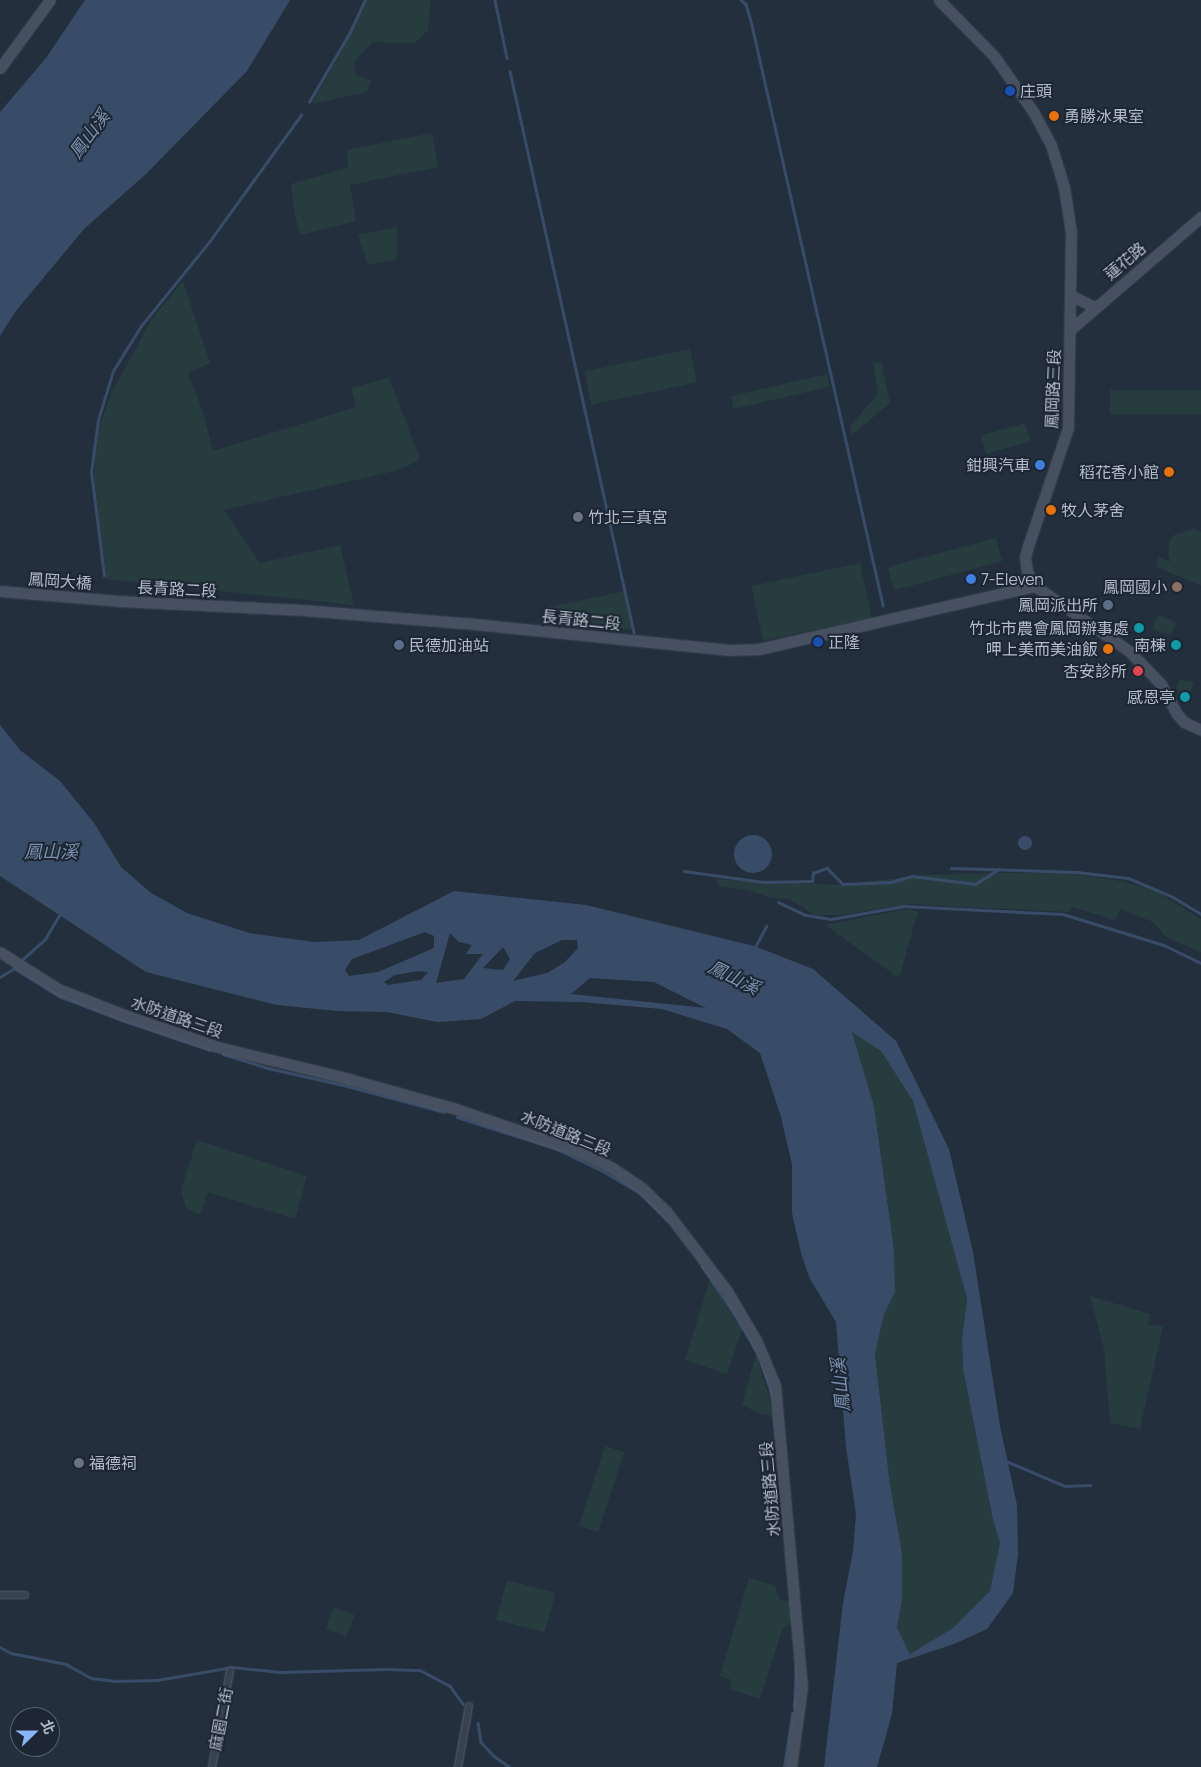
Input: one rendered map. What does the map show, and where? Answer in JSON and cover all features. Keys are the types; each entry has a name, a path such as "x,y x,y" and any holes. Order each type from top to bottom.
{"street":[{"path":"0,68 50,0"},
{"name":"鳳岡路三段","path":"940,0 994,56 1034,113 1051,145 1064,187 1071,232 1067,437 1026,557 1027,572 1034,586"},
{"name":"蓮花路","path":"1070,330 1201,217"},
{"path":"1070,294 1095,307"},
{"path":"1034,586 1129,651 1161,684 1184,722 1201,730"},
{"name":"長青路二段","path":"118,601 303,610 474,624 730,650 759,649 1034,586"},
{"name":"鳳岡大橋","path":"0,592 118,601"},
{"name":"水防道路三段","path":"0,952 58,989 218,1048 349,1079 453,1108 573,1149 611,1167 642,1188 666,1211 727,1291 756,1340 775,1385 802,1687 790,1767"},
{"path":"0,1595 25,1595"},
{"name":"麻園二街","path":"212,1767 230,1671"},
{"path":"458,1767 469,1706"}],"green space":[{"path":"366,0 431,0 428,30 415,43 373,42 354,62 356,75 371,80 367,92 312,104 348,39"},
{"path":"432,133 438,167 350,185 356,221 301,235 295,217 291,184 348,168 347,150"},
{"path":"397,227 397,259 368,265 358,235"},
{"path":"183,281 210,363 188,373 203,412 213,451 356,407 351,388 389,378 420,458 410,465 390,472 224,510 260,563 340,545 354,605 106,579 94,497 95,438 112,392 151,320"},
{"path":"690,349 697,382 591,405 584,371"},
{"path":"881,362 890,403 852,435 850,426 878,394 873,364"},
{"path":"827,374 830,387 733,409 731,396"},
{"path":"1110,390 1201,390 1201,414 1110,414"},
{"path":"1025,423 1030,441 986,454 981,436"},
{"path":"1193,529 1201,532 1201,585 1156,567 1158,557 1170,562 1168,553 1170,540 1174,535"},
{"path":"996,538 1002,561 894,590 888,567"},
{"path":"860,563 872,618 763,641 751,586"},
{"path":"625,591 632,630 550,621 549,607"},
{"path":"1158,615 1176,622 1170,636 1153,629"},
{"path":"1179,680 1194,682 1187,703 1176,688"},
{"path":"1063,873 1115,880 1152,889 1201,919 1201,952 1166,937 1153,922 1120,909 1115,920 1073,907 1069,912 910,904 841,915 815,915 789,899 772,898 747,890 718,886 716,879 836,885 926,875"},
{"path":"908,909 918,911 899,978 825,925"},
{"path":"852,1031 881,1051 913,1101 967,1300 962,1338 963,1369 993,1520 1000,1543 991,1591 953,1628 910,1654 897,1628 902,1600 896,1514 889,1477 875,1354 884,1314 895,1292 894,1250 874,1106"},
{"path":"197,1140 307,1176 295,1219 208,1192 200,1215 186,1208 181,1190"},
{"path":"710,1279 742,1330 727,1374 685,1360"},
{"path":"1090,1296 1150,1314 1148,1325 1163,1326 1140,1429 1110,1423 1104,1349"},
{"path":"756,1354 769,1395 773,1416 761,1414 742,1405"},
{"path":"605,1446 624,1452 598,1532 579,1526"},
{"path":"749,1578 775,1586 780,1600 791,1602 793,1622 782,1630 760,1699 730,1689 732,1680 720,1676"},
{"path":"507,1580 555,1593 545,1633 496,1620"},
{"path":"334,1607 355,1615 346,1636 326,1628"}],"water":[{"name":"鳳山溪","path":"85,0 290,0 247,71 147,173 84,229 15,312 0,336 0,112 46,58"},
{"name":"鳳山溪","path":"0,725 20,750 60,781 94,823 121,867 151,893 187,913 249,933 314,942 359,940 454,891 586,905 754,946 813,969 896,1041 949,1149 973,1252 1000,1426 1017,1505 1018,1554 1013,1593 987,1629 954,1644 897,1663 892,1714 877,1767 824,1767 843,1603 853,1551 856,1514 846,1447 836,1322 810,1279 801,1253 792,1213 792,1164 781,1117 760,1053 727,1029 662,1009 581,1002 515,1001 481,1019 437,1022 387,1012 337,1011 277,1005 146,972 0,876","holes":["425,932 434,936 434,948 378,972 349,976 345,970 352,959","450,933 459,942 472,945 466,954 483,954 464,979 436,983","562,940 577,940 578,948 564,963 547,973 513,981 535,953","503,947 510,959 503,970 483,968","419,971 428,972 421,980 388,985 384,982 395,975","590,978 654,982 706,1008 571,994","852,1032 881,1051 913,1101 967,1299 962,1338 963,1369 993,1520 1000,1543 990,1591 953,1628 910,1654 897,1628 902,1600 902,1554 889,1477 875,1354 884,1314 895,1292 894,1250 874,1106"]},
{"path":"753,835 766,841 772,854 766,867 753,873 740,867 734,854 740,841"},
{"path":"1022,836 1028,836 1032,843 1028,850 1022,850 1018,846 1018,840"}],"waterway":[{"path":"309,102 350,32 365,0"},
{"path":"495,0 507,58"},
{"path":"741,0 746,4 752,25 883,605"},
{"path":"510,71 634,632"},
{"path":"104,576 91,472 98,420 113,371 141,326 209,242 301,115"},
{"path":"684,871 763,882 812,881 813,873 827,868 843,884 891,882 912,876 975,884 999,869"},
{"path":"951,868 1077,872 1128,878 1173,897 1201,914"},
{"path":"778,902 806,915 831,919 904,906 1063,914 1164,945 1201,963"},
{"path":"23,959 45,939 60,914"},
{"path":"754,949 766,926"},
{"path":"14,968 59,996 210,1050"},
{"path":"0,977 13,969"},
{"path":"223,1054 268,1068 347,1086 444,1112"},
{"path":"457,1117 557,1149 603,1171 640,1193 667,1220"},
{"path":"702,1266 734,1313 756,1350"},
{"path":"762,1364 772,1394"},
{"path":"1006,1461 1065,1486 1090,1485"},
{"path":"0,1647 11,1653 66,1664 91,1678 114,1681 157,1680 232,1667 280,1672 420,1670 450,1686 463,1704"},
{"path":"794,1707 796,1664"},
{"path":"784,1767 792,1714"},
{"path":"478,1723 481,1742 494,1756 510,1767"}],"place":[{"name":"庄頭","path":"1010,91"},
{"name":"勇勝冰果室","path":"1054,116"},
{"name":"鉗興汽車","path":"1040,465"},
{"name":"稻花香小館","path":"1169,472"},
{"name":"牧人茅舍","path":"1051,510"},
{"name":"竹北三真宮","path":"578,517"},
{"name":"7-Eleven","path":"971,579"},
{"name":"鳳岡國小","path":"1177,587"},
{"name":"鳳岡派出所","path":"1108,605"},
{"name":"竹北市農會鳳岡辦事處","path":"1139,628"},
{"name":"正隆","path":"818,642"},
{"name":"民德加油站","path":"399,645"},
{"name":"南棟","path":"1176,645"},
{"name":"呷上美而美油飯","path":"1108,649"},
{"name":"杏安診所","path":"1138,671"},
{"name":"感恩亭","path":"1185,697"},
{"name":"福德祠","path":"79,1463"}]}
